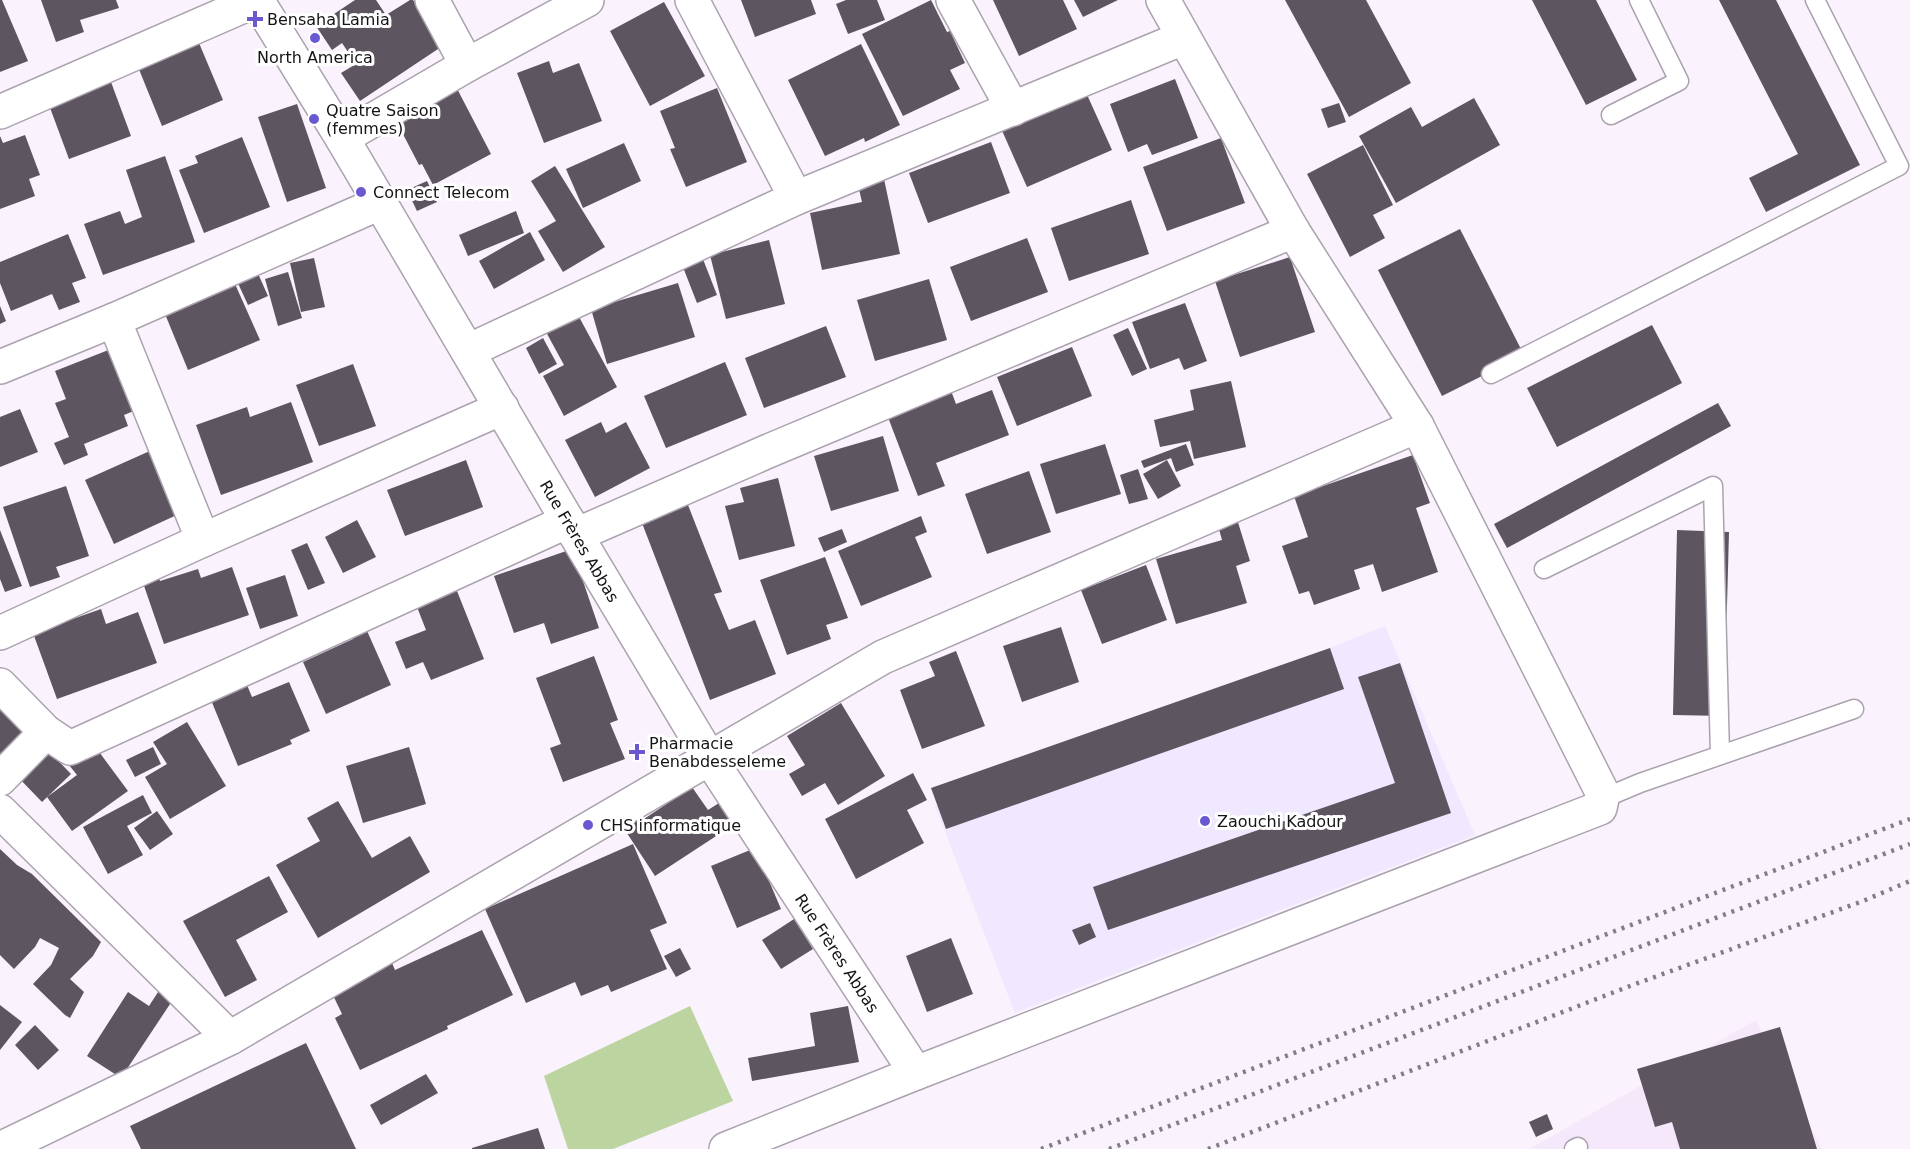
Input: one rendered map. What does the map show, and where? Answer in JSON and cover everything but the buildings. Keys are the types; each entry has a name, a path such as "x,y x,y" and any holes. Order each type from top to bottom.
{"street":[{"path":"0,112 257,0"},
{"name":"Rue Frères Abbas","path":"257,0 342,138 710,759 916,1073"},
{"path":"432,0 467,65"},
{"path":"342,138 467,65 587,0"},
{"path":"692,0 796,198"},
{"path":"953,0 1013,109"},
{"path":"726,1149 1600,808 1601,790 1418,426 1293,231 1163,0"},
{"path":"468,351 796,198 1183,38"},
{"path":"0,368 380,203"},
{"path":"0,685 45,732 70,748 572,528 766,452 1293,231"},
{"path":"114,320 202,540"},
{"path":"0,633 202,540 502,408"},
{"path":"0,1149 230,1038 883,657 1418,426"},
{"path":"0,779 45,732"},
{"path":"0,811 230,1038"}],"lane":[{"path":"1611,115 1679,81 1639,0"},
{"path":"1491,374 1899,166 1815,0"},
{"path":"1544,569 1713,486 1720,756"},
{"path":"1602,800 1640,783 1854,709"}],"shaded area":[{"name":"Zaouchi Kadour","path":"1385,626 1475,835 1015,1013 935,806"},
{"path":"1756,1020 1822,1149 1529,1149"}],"green space":[{"path":"690,1006 733,1101 613,1149 568,1149 544,1076"}],"railway":[{"path":"1041,1149 1910,819"},
{"path":"1109,1149 1910,844"},
{"path":"1208,1149 1630,986 1863,901 1910,881"}],"place":[{"name":"Bensaha Lamia","path":"255,19"},
{"name":"North America","path":"315,38"},
{"name":"Quatre Saison (femmes)","path":"314,119"},
{"name":"Connect Telecom","path":"361,192"},
{"name":"Pharmacie Benabdesseleme","path":"637,752"},
{"name":"Zaouchi Kadour","path":"1205,821"},
{"name":"CHS informatique","path":"588,825"}]}
